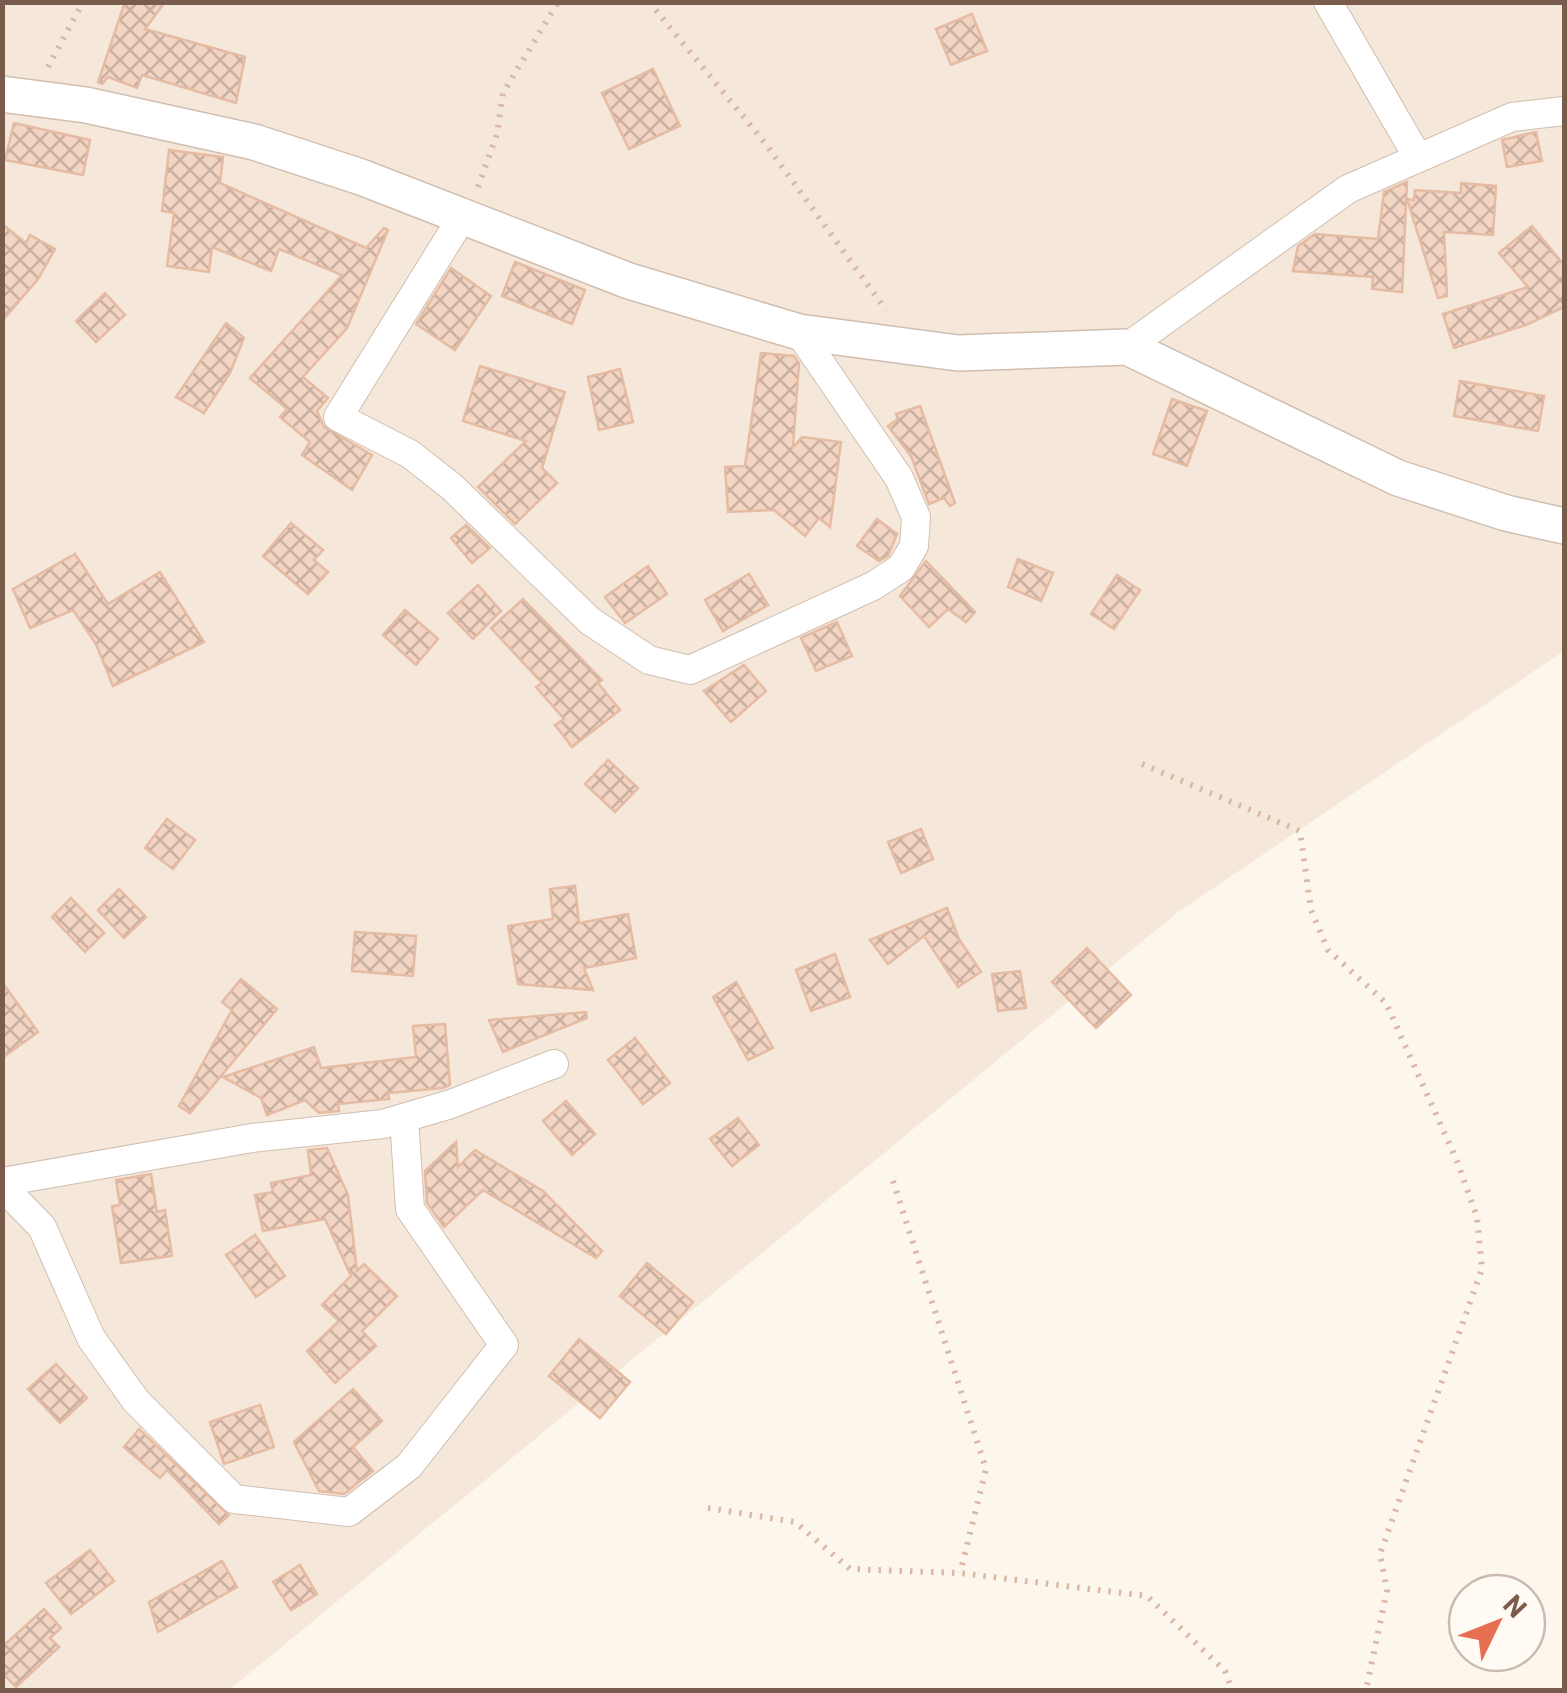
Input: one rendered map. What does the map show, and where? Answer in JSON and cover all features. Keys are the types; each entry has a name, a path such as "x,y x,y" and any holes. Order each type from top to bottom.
{"street":[{"path":"1328,2 1418,156"},
{"path":"16,96 86,105 254,142 361,177 461,219 682,298 799,332 958,353 1127,347 1398,478 1506,513 1564,526"},
{"path":"1127,347 1348,188 1512,117 1564,110"},
{"path":"461,219 338,417 410,454 452,486 590,621 648,660 690,670 734,654 817,610 873,586 901,568 914,546 916,518 899,478 799,332"},
{"path":"2,1184 252,1138 404,1118 554,1064"},
{"path":"2,1184 42,1227 91,1338 136,1401 234,1499 349,1512 409,1466 504,1346 410,1209 404,1118"}],"path":[{"path":"16,96 83,2"},
{"path":"461,219 487,169 503,94 558,2"},
{"path":"649,2 841,242 911,347"},
{"path":"1142,764 1300,831 1311,910 1328,950 1386,1003 1457,1161 1477,1217 1482,1269 1380,1554 1387,1590 1366,1690"},
{"path":"893,1181 986,1469 960,1573"},
{"path":"708,1508 795,1522 850,1569 960,1573 1146,1596 1225,1671 1232,1690"}],"shaded area":[{"path":"3,3 1564,3 1564,651 1178,912 229,1690 3,1690"}],"building":[{"path":"125,2 165,2 145,29 245,57 236,103 142,75 137,88 108,77 102,84 98,82"},
{"path":"972,14 987,51 951,65 936,29"},
{"path":"653,69 680,126 629,149 602,93"},
{"path":"14,123 90,140 83,175 5,160"},
{"path":"1536,132 1542,161 1507,167 1502,140"},
{"path":"169,150 223,157 220,183 366,248 384,228 388,230 347,328 303,377 328,398 317,411 324,427 372,455 352,490 302,455 310,442 280,417 287,409 250,378 342,275 279,249 271,271 212,247 209,272 167,266 174,213 162,211"},
{"path":"1407,182 1402,292 1372,289 1373,277 1293,271 1298,246 1315,234 1378,239 1384,192"},
{"path":"1461,183 1496,186 1493,235 1444,232 1447,296 1438,298 1407,199 1414,200 1415,190 1461,193"},
{"path":"2,224 26,243 30,235 55,249 38,279 2,321"},
{"path":"1532,226 1564,265 1564,307 1526,325 1454,348 1443,314 1528,287 1499,253"},
{"path":"515,262 585,290 572,324 502,296"},
{"path":"451,268 491,296 455,350 416,324"},
{"path":"105,293 125,315 96,342 76,321"},
{"path":"226,323 244,338 230,373 204,413 176,397"},
{"path":"761,353 794,356 799,363 793,447 802,437 841,442 830,527 819,518 805,536 774,510 728,512 725,467 745,466"},
{"path":"480,366 565,392 542,468 557,483 515,524 478,487 526,441 463,421"},
{"path":"620,369 633,422 599,430 588,377"},
{"path":"1460,381 1544,396 1538,431 1454,416"},
{"path":"1172,399 1207,411 1187,466 1153,454"},
{"path":"920,406 955,503 950,506 944,498 929,504 911,456 888,426 898,419 896,414"},
{"path":"877,519 897,534 888,556 879,561 857,546"},
{"path":"291,523 323,550 314,560 328,572 308,594 263,556"},
{"path":"466,525 490,548 472,563 451,538"},
{"path":"75,554 108,604 160,572 204,642 113,686 96,644 73,610 30,628 13,589"},
{"path":"1018,559 1053,573 1041,601 1008,587"},
{"path":"926,561 975,612 966,622 948,609 929,627 900,596"},
{"path":"648,566 667,594 625,623 605,597"},
{"path":"749,574 768,605 723,631 705,600"},
{"path":"1117,575 1140,590 1114,629 1091,614"},
{"path":"478,585 501,611 473,639 448,613"},
{"path":"523,599 602,680 598,683 620,710 572,747 555,725 564,719 536,687 542,683 491,628"},
{"path":"405,610 438,639 416,665 383,635"},
{"path":"837,622 852,656 816,671 801,638"},
{"path":"744,665 766,691 731,722 704,691"},
{"path":"608,760 638,788 615,812 585,784"},
{"path":"167,819 195,840 173,869 145,848"},
{"path":"921,829 933,859 901,873 888,842"},
{"path":"575,886 579,923 628,914 636,958 584,968 593,990 518,984 508,926 553,919 550,889"},
{"path":"119,889 146,917 124,938 98,910"},
{"path":"71,898 104,933 85,952 52,917"},
{"path":"947,908 959,939 981,972 958,987 924,936 888,964 870,940"},
{"path":"355,932 416,936 413,976 352,971"},
{"path":"1087,948 1131,995 1096,1028 1052,982"},
{"path":"835,954 850,997 811,1011 796,970"},
{"path":"1020,971 1026,1008 998,1011 992,974"},
{"path":"241,979 277,1009 190,1113 179,1106 232,1010 222,1002"},
{"path":"2,982 38,1032 2,1058"},
{"path":"736,982 773,1048 748,1060 713,997"},
{"path":"586,1012 587,1018 503,1052 489,1020"},
{"path":"445,1024 450,1085 443,1088 388,1093 389,1099 338,1104 339,1111 319,1113 305,1100 267,1115 261,1098 223,1077 314,1047 321,1068 416,1057 413,1026"},
{"path":"635,1038 670,1083 643,1104 608,1060"},
{"path":"566,1101 595,1134 572,1155 543,1121"},
{"path":"738,1118 759,1145 732,1166 710,1139"},
{"path":"456,1142 458,1167 475,1150 543,1191 602,1251 596,1258 483,1190 444,1227 427,1203 425,1171"},
{"path":"327,1148 348,1195 357,1271 364,1264 397,1296 362,1331 376,1346 335,1383 307,1351 339,1321 322,1305 351,1276 325,1219 263,1231 255,1195 273,1192 271,1183 311,1175 308,1150"},
{"path":"151,1174 157,1212 165,1210 172,1256 121,1263 112,1206 120,1205 116,1180"},
{"path":"255,1235 285,1276 256,1297 226,1255"},
{"path":"647,1263 693,1302 666,1334 620,1296"},
{"path":"579,1339 630,1382 600,1418 549,1376"},
{"path":"56,1364 87,1398 60,1423 28,1389"},
{"path":"353,1389 382,1421 353,1447 373,1471 344,1494 319,1491 294,1442"},
{"path":"260,1405 274,1447 224,1464 210,1422"},
{"path":"139,1429 229,1515 219,1524 167,1470 160,1478 124,1447"},
{"path":"90,1550 114,1581 71,1614 46,1583"},
{"path":"222,1561 237,1587 158,1632 149,1602"},
{"path":"300,1565 317,1594 291,1610 273,1582"},
{"path":"44,1609 61,1628 50,1638 59,1647 16,1687 2,1673 2,1647"}]}
